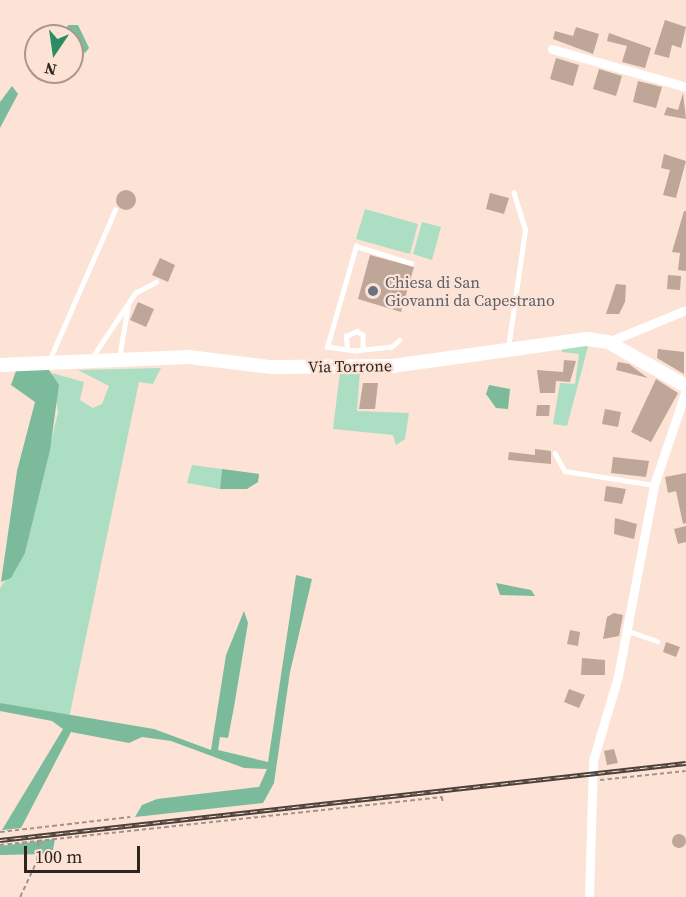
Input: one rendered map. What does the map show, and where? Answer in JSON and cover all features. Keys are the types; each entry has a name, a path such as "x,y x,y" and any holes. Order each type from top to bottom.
{"main road":[{"name":"Via Torrone","path":"0,365 119,358 358,367 508,348 608,342"},
{"path":"608,342 686,388"}],"street":[{"path":"552,50 686,87"},
{"path":"608,342 686,310"},
{"path":"589,897 593,761 628,631 654,485 686,388"}],"lane":[{"path":"508,348 525,230 514,194"},
{"path":"49,361 115,210"},
{"path":"400,340 392,347 363,348 355,351 347,348 327,347 356,246 411,263"},
{"path":"92,359 129,302 156,282"},
{"path":"119,358 129,302"},
{"path":"357,331 359,323"},
{"path":"347,348 346,336 357,331"},
{"path":"357,331 363,335 363,348"},
{"path":"355,351 358,367"},
{"path":"555,453 565,471 654,485"},
{"path":"628,631 657,641"}],"path":[{"path":"593,781 686,771"},
{"path":"0,845 430,799 443,802"},
{"path":"0,832 130,818"},
{"path":"20,897 42,848 38,840"}],"green space":[{"path":"84,38 89,48 84,52"},
{"path":"12,86 18,94 0,128 0,102"},
{"path":"365,209 418,224 410,254 356,239"},
{"path":"422,222 441,227 432,260 413,254"},
{"path":"589,343 567,426 553,424 560,383 575,384 579,354 562,352 563,344"},
{"path":"47,367 59,385 50,450 25,553 11,578 1,582 17,471 35,402 11,385 17,368"},
{"path":"161,368 153,384 139,382 69,718 0,703 0,588 25,553 58,412 52,373 84,382 80,400 93,408 102,404 109,386 78,370"},
{"path":"360,371 357,411 409,413 405,439 396,445 393,435 333,429 340,372"},
{"path":"489,385 510,389 508,409 496,408 486,394"},
{"path":"192,465 222,469 220,489 187,483"},
{"path":"222,469 259,474 258,482 247,489 220,489"},
{"path":"296,575 312,579 290,672 274,783 263,803 135,817 142,805 157,799 259,787 267,769 244,768 171,741 142,737 129,743 71,732 21,828 2,830 63,729 52,721 0,711 0,703 154,729 211,750 226,655 244,611 248,623 234,707 228,738 220,737 218,750 268,762"},
{"path":"496,583 531,590 535,596 500,595"},
{"path":"55,839 53,850 44,854 0,855 0,846"}],"building":[{"path":"665,20 686,27 681,48 672,45 669,58 654,54"},
{"path":"576,27 599,34 593,54 553,39 555,31 573,36"},
{"path":"609,33 651,48 645,68 622,62 627,46 607,41"},
{"path":"556,58 579,65 573,86 550,79"},
{"path":"599,69 622,76 616,96 593,89"},
{"path":"638,81 662,87 656,108 633,102"},
{"path":"683,93 686,119 664,115 667,107 678,110"},
{"path":"664,154 686,161 676,198 663,195 670,170 661,168"},
{"path":"126,190 133,193 136,200 133,207 126,210 119,207 116,200 119,193"},
{"path":"490,193 509,198 504,214 486,209"},
{"path":"684,211 686,211 686,271 678,270 680,253 672,252"},
{"path":"370,255 414,267 401,312 358,299"},
{"path":"160,258 175,265 168,282 152,275"},
{"path":"668,275 681,276 680,290 667,289"},
{"path":"616,284 626,285 625,302 619,314 606,314"},
{"path":"138,302 154,309 146,327 130,320"},
{"path":"658,349 684,352 684,374 657,358"},
{"path":"564,360 576,361 570,382 556,381 555,393 540,393 537,370 563,372"},
{"path":"618,362 629,364 648,378 616,370"},
{"path":"656,379 678,393 651,442 631,432"},
{"path":"363,383 378,383 375,409 359,409"},
{"path":"537,405 550,405 549,416 536,416"},
{"path":"605,409 621,412 618,427 602,424"},
{"path":"535,449 551,451 551,464 508,460 509,452 535,455"},
{"path":"613,457 649,461 646,477 611,473"},
{"path":"686,473 686,523 683,524 676,491 668,493 665,477"},
{"path":"606,486 626,489 622,504 604,501"},
{"path":"615,518 637,524 634,539 614,534"},
{"path":"686,526 686,542 678,544 674,529"},
{"path":"614,613 623,615 619,636 603,639 607,617"},
{"path":"570,630 580,632 578,646 567,644"},
{"path":"666,642 680,647 676,657 663,652"},
{"path":"582,658 605,660 605,675 581,675"},
{"path":"569,689 585,695 579,708 564,702"},
{"path":"614,749 618,763 607,765 604,751"},
{"path":"676,834 682,834 686,841 682,848 676,848 672,844 672,838"}],"railway":[{"path":"0,840 686,763"}],"place":[{"name":"Chiesa di San Giovanni da Capestrano","path":"373,291"}]}
